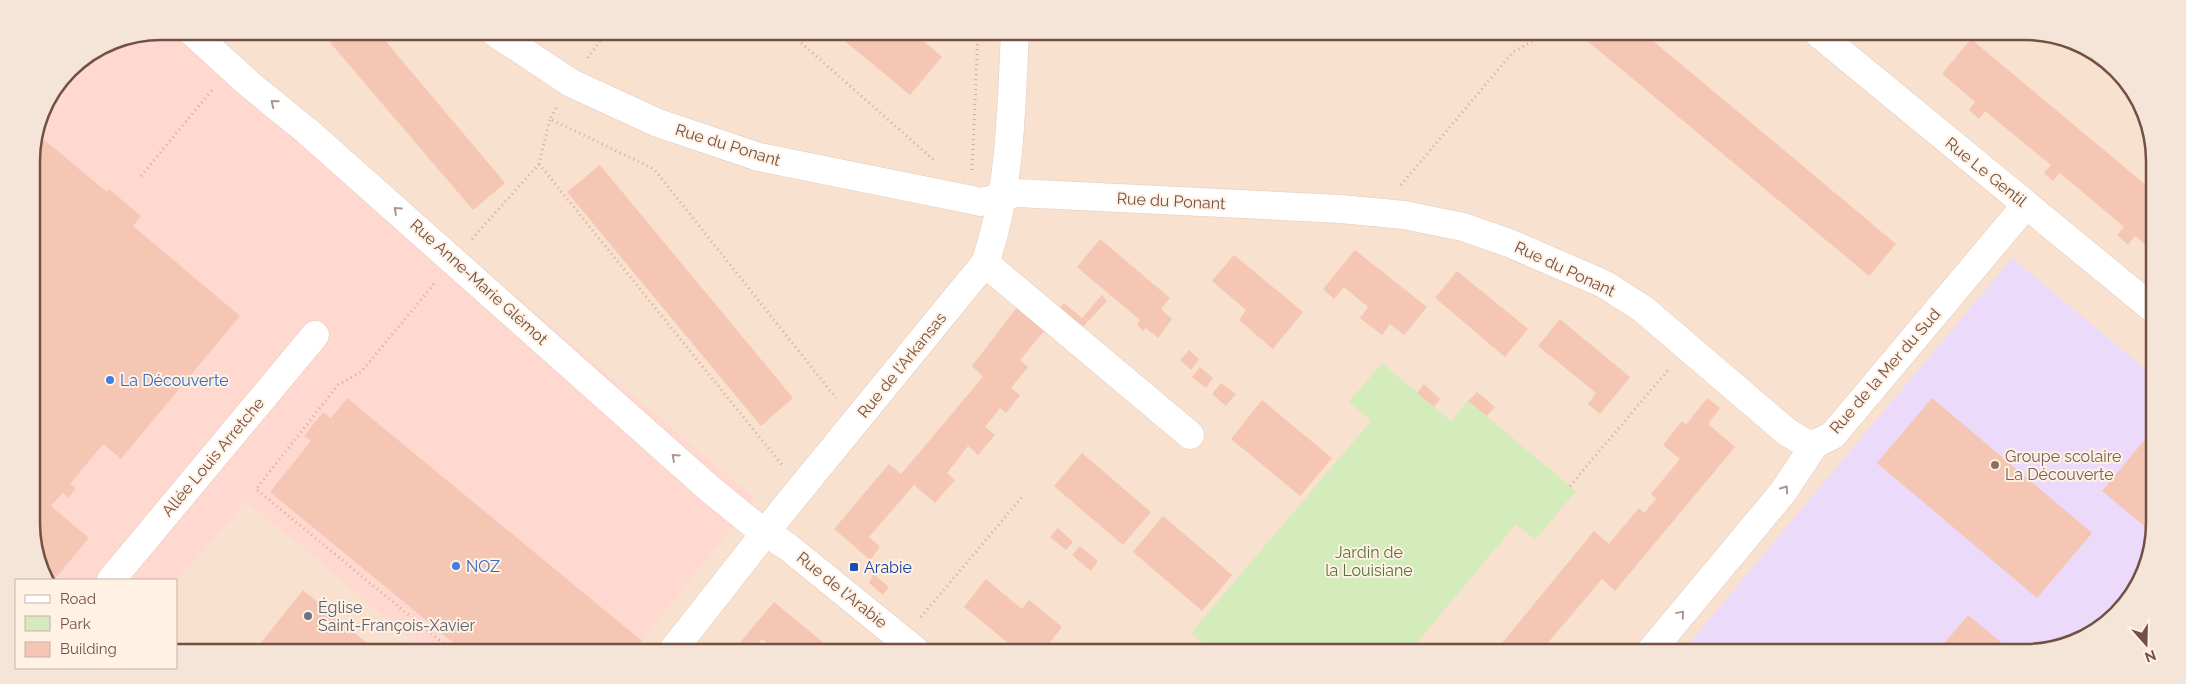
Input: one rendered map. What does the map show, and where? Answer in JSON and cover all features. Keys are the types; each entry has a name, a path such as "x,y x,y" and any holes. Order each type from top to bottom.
{"street":[{"name":"Rue Anne-Marie Glémot","path":"201,40 230,67 308,130 711,490 766,533"},
{"name":"Rue du Ponant","path":"506,40 571,83 658,123 759,157 981,202 1017,193 1378,213 1404,215 1463,226 1553,261 1604,284 1643,309 1787,432 1805,443 1814,444"},
{"name":"Rue de l'Arkansas","path":"678,644 801,488 985,263 994,239 1003,196 1009,147 1015,40"},
{"name":"Rue Le Gentil","path":"1826,40 2146,303"},
{"name":"Rue de la Mer du Sud","path":"1657,644 1783,492 1814,444 1833,435 2026,205"},
{"path":"985,263 1190,436"},
{"name":"Allée Louis Arretche","path":"112,579 315,335"},
{"name":"Rue de l'Arabie","path":"766,533 788,547 907,644"}],"path":[{"path":"601,40 571,83 550,119 654,169 855,422"},
{"path":"798,40 942,166"},
{"path":"967,199 971,177 978,40"},
{"path":"1378,213 1512,52 1534,40"},
{"path":"141,176 230,67"},
{"path":"539,164 801,488"},
{"path":"1570,486 1688,347"},
{"path":"361,372 338,385 256,489 444,644"},
{"path":"909,644 1022,497"}],"shaded area":[{"path":"153,40 2025,40 2056,44 2079,52 2092,60 2116,81 2134,107 2144,137 2146,161 2146,523 2140,562 2126,590 2111,609 2099,619 2086,628 2064,638 2033,644 178,644 178,579 53,579 46,562 40,531 41,145 49,115 56,100 75,75 100,56 137,42"},
{"path":"153,40 214,40 755,499 638,644 415,644 311,554 246,502 178,580 53,579 42,547 40,531 41,145 49,115 56,100 75,75 100,56 137,42"},
{"name":"Groupe scolaire La Découverte","path":"2012,258 2146,370 2146,523 2142,554 2134,577 2126,590 2111,609 2086,628 2064,638 2033,644 1689,644"}],"green space":[{"name":"Jardin de la Louisiane","path":"1382,363 1451,421 1468,401 1576,491 1535,540 1516,524 1416,644 1204,644 1191,633 1371,421 1349,402"}],"building":[{"path":"328,40 385,40 505,183 473,210"},
{"path":"843,40 922,40 942,57 910,95"},
{"path":"1586,40 1652,40 1896,244 1869,276"},
{"path":"1970,40 1972,40 2146,185 2146,245 2135,236 2128,245 2117,235 2124,227 2060,173 2053,181 2044,173 2051,165 1985,111 1979,119 1969,110 1975,102 1942,74"},
{"name":"La Découverte","path":"42,138 107,192 109,189 141,216 133,226 240,316 121,459 103,444 70,484 76,488 68,498 63,493 51,506 89,538 53,579 46,562 40,531 40,153"},
{"path":"600,165 793,398 761,426 567,192"},
{"path":"1100,239 1170,298 1161,309 1172,319 1158,338 1146,328 1143,331 1137,325 1140,320 1077,267"},
{"path":"1355,250 1427,307 1404,335 1390,324 1382,335 1360,318 1368,307 1344,287 1334,299 1323,289"},
{"path":"1234,255 1303,312 1273,349 1239,320 1246,310 1212,281"},
{"path":"1457,271 1528,329 1505,357 1435,298"},
{"path":"1102,295 1107,301 1078,332 1056,313 1064,303 1082,318"},
{"path":"1018,306 1045,330 1020,360 1028,367 1011,388 1020,395 1006,413 1000,408 985,427 995,435 978,455 968,446 947,473 955,480 935,503 914,485 869,537 880,547 870,560 834,529 889,464 901,474 983,377 972,366"},
{"path":"1560,319 1630,377 1600,414 1588,404 1596,393 1538,346"},
{"path":"1189,350 1199,359 1191,370 1180,360"},
{"path":"1200,367 1213,378 1206,388 1192,377"},
{"path":"1221,383 1236,394 1226,406 1212,394"},
{"path":"1424,384 1440,399 1434,407 1417,393"},
{"path":"1477,392 1495,407 1487,416 1468,401"},
{"name":"NOZ","path":"347,398 642,641 639,644 455,644 270,492 311,441 304,436 323,412 331,418"},
{"path":"1707,398 1720,408 1708,424 1735,447 1615,591 1602,579 1547,644 1501,644 1594,531 1609,544 1639,508 1644,513 1656,499 1651,494 1680,459 1663,445 1682,421 1686,425"},
{"path":"1932,398 2092,533 2037,598 1877,463"},
{"path":"1262,400 1332,458 1300,496 1231,439"},
{"path":"2146,438 2146,527 2102,491"},
{"path":"1082,453 1151,512 1123,545 1054,486"},
{"path":"1163,516 1232,575 1202,611 1133,552"},
{"path":"1058,528 1073,542 1066,550 1050,537"},
{"path":"1080,546 1098,561 1091,571 1072,555"},
{"path":"873,574 889,587 883,595 869,583"},
{"path":"986,579 1022,609 1029,600 1062,627 1049,644 1010,644 964,607"},
{"name":"Église Saint-François-Xavier","path":"303,590 368,644 327,644 325,642 323,644 260,644"},
{"path":"774,602 825,644 768,644 762,639 757,644 739,644"},
{"path":"1968,615 2003,644 1944,644"}],"place":[{"name":"La Découverte","path":"110,380"},
{"name":"Groupe scolaire La Découverte","path":"1995,465"},
{"name":"NOZ","path":"456,566"},
{"name":"Arabie","path":"854,567"},
{"name":"Église Saint-François-Xavier","path":"308,616"}]}
